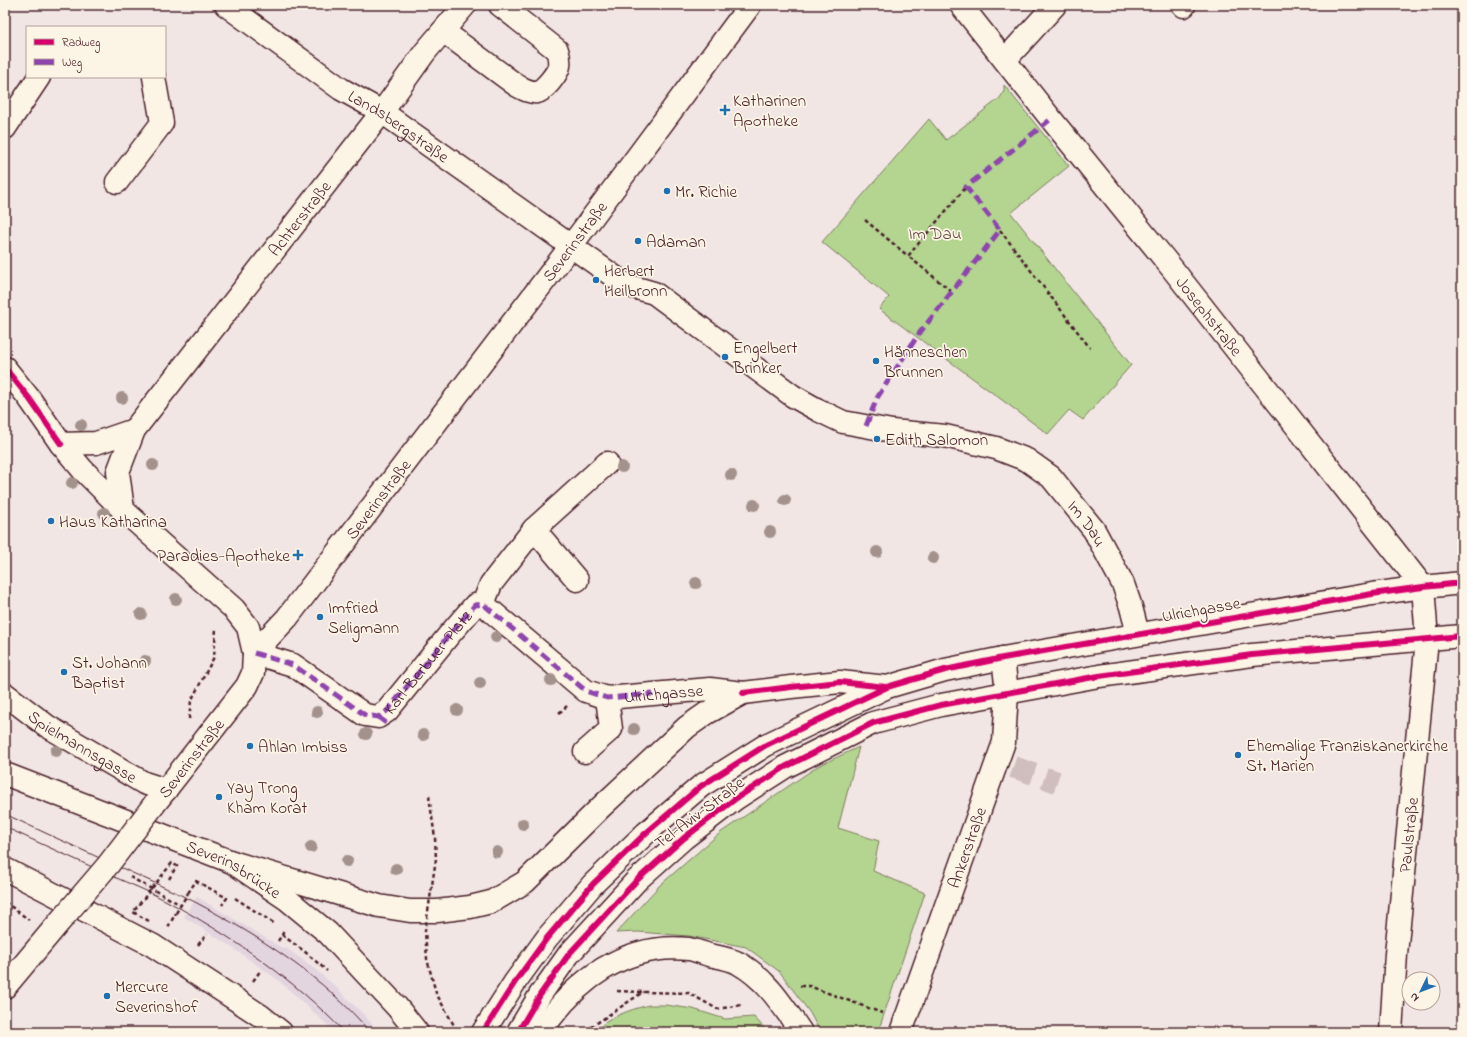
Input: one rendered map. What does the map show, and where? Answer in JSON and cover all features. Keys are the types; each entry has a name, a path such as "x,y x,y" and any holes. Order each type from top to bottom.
{"street":[{"name":"Landsbergstraße","path":"226,5 341,89 382,112 571,246"},
{"name":"Achterstraße","path":"123,510 118,472 134,430 382,112 425,52 465,5"},
{"path":"443,31 516,85 528,91 538,92 546,87 559,68 560,60 557,50 500,5"},
{"name":"Severinstraße","path":"5,987 108,865 247,686 253,673 254,653 287,618 571,246 750,5"},
{"name":"Josephstraße","path":"961,5 1171,267 1423,587"},
{"path":"1005,60 1055,5"},
{"path":"5,128 38,78"},
{"path":"117,182 162,123 154,78"},
{"name":"Im Dau","path":"571,246 626,285 654,293 792,396 843,422 892,431 945,436 996,448 1027,460 1051,477 1094,530 1123,584 1138,634"},
{"path":"5,368 29,398 61,444 82,468 123,510 234,609 248,627 254,653"},
{"path":"61,444 96,443 134,430"},
{"path":"483,604 490,584 534,530 607,463"},
{"path":"534,530 577,580"},
{"name":"Ulrichgasse","path":"945,670 1003,658 1372,594 1462,583"},
{"path":"1423,587 1427,639"},
{"name":"Karl-Berbuer-Platz","path":"254,653 293,665 365,715 378,717 387,711 448,635 475,605 483,604 586,691"},
{"path":"1007,692 1099,676 1252,655 1462,636"},
{"name":"Paulstraße","path":"1390,1032 1396,954 1427,639"},
{"name":"Ankerstraße","path":"903,1027 1005,764 1004,742 1007,692 1003,658"},
{"name":"Tel-Aviv-Straße","path":"484,1031 515,982 547,938 593,884 646,833 701,786 766,745 887,687 945,670"},
{"path":"232,862 379,906 410,911 437,911 470,907 491,902 525,882 600,807 687,727 707,713 743,693 840,682 887,687"},
{"name":"Ulrichgasse","path":"586,691 607,698 710,690 743,693"},
{"name":"Tel-Aviv-Straße","path":"518,1032 540,995 569,954 600,919 637,880 678,843 735,799 785,768 873,724 941,705 1007,692"},
{"name":"Spielmannsgasse","path":"5,694 47,726 144,783 160,798"},
{"path":"585,752 611,729 607,698"},
{"name":"Severinsbrücke","path":"5,774 232,862 288,900 328,933 398,1007 417,1032"},
{"path":"5,869 152,945 266,1024 281,1032"},
{"path":"541,1032 554,1012 576,989 594,974 620,959 658,949 689,949 738,963 762,980 778,998 801,1032"}],"path":[{"path":"908,256 966,187"},
{"path":"865,220 951,291"},
{"path":"1000,230 1090,348"},
{"path":"191,701 214,657 216,628"},
{"path":"430,796 436,859 425,931 427,959 436,993 456,1029"},
{"path":"149,921 133,912 172,863 180,868 176,867 169,879"},
{"path":"108,865 181,905"},
{"path":"176,913 196,881 227,898 222,905"},
{"path":"235,898 285,930 278,941"},
{"path":"5,902 32,922"},
{"path":"199,946 207,934"},
{"path":"282,935 304,951 330,974"},
{"path":"249,978 253,981 261,970"},
{"path":"795,986 809,986 903,1027"},
{"path":"616,991 689,993 717,1009 742,1005"},
{"path":"586,1032 591,1027 643,992"}],"shaded area":[{"path":"197,897 284,949 286,948 310,965 334,985 379,1032 335,1032 277,979 227,944 184,917"}],"green space":[{"name":"Im Dau","path":"1004,85 1069,166 1011,213 1131,365 1083,420 1069,410 1048,434 879,309 889,297 822,242 929,119 946,140 1000,98 1004,91"},
{"path":"859,747 838,828 879,841 873,871 925,893 878,1032 820,1032 810,1013 780,972 746,947 689,936 638,932 616,933 659,886 720,833 818,766"},
{"path":"649,1005 666,1005 693,1009 725,1019 754,1017 768,1032 594,1032 612,1018"}],"tunnel":[{"path":"1013,767 1057,782"}],"tram line":[{"path":"5,814 186,898 266,943 311,976 352,1012 370,1032"},
{"path":"5,827 159,897 213,928 237,943 282,976 324,1012 344,1032"}],"marked path":[{"path":"866,426 877,398 918,335 1000,230 966,187 1051,119"},
{"path":"254,653 293,665 365,715 378,717 387,711 475,605 483,604 586,691 607,698 653,694"},
{"path":"378,717 389,725"}],"cycle path":[{"path":"5,368 29,398 61,444"},
{"path":"483,1032 515,982 547,938 593,884 646,833 701,786 766,745 887,687 945,670 1003,658 1372,594 1462,583"},
{"path":"518,1032 540,995 569,954 637,880 684,838 735,799 785,767 873,723 941,705 1099,676 1252,655 1462,636"},
{"path":"743,693 840,682 886,687"}],"place":[{"name":"Katharinen Apotheke","path":"725,110"},
{"name":"Mr. Richie","path":"667,191"},
{"name":"Adaman","path":"638,241"},
{"name":"Herbert Heilbronn","path":"596,280"},
{"name":"Engelbert Brinker","path":"725,357"},
{"name":"Hänneschen Brunnen","path":"876,361"},
{"name":"Edith Salomon","path":"877,439"},
{"name":"Haus Katharina","path":"51,521"},
{"name":"Paradies-Apotheke","path":"298,555"},
{"name":"Imfried Seligmann","path":"320,617"},
{"name":"St. Johann Baptist","path":"64,672"},
{"name":"Ahlan Imbiss","path":"250,746"},
{"name":"Ehemalige Franziskanerkirche St. Marien","path":"1238,755"},
{"name":"Yay Trong Kham Korat","path":"219,797"},
{"name":"Mercure Severinshof","path":"107,996"}]}
